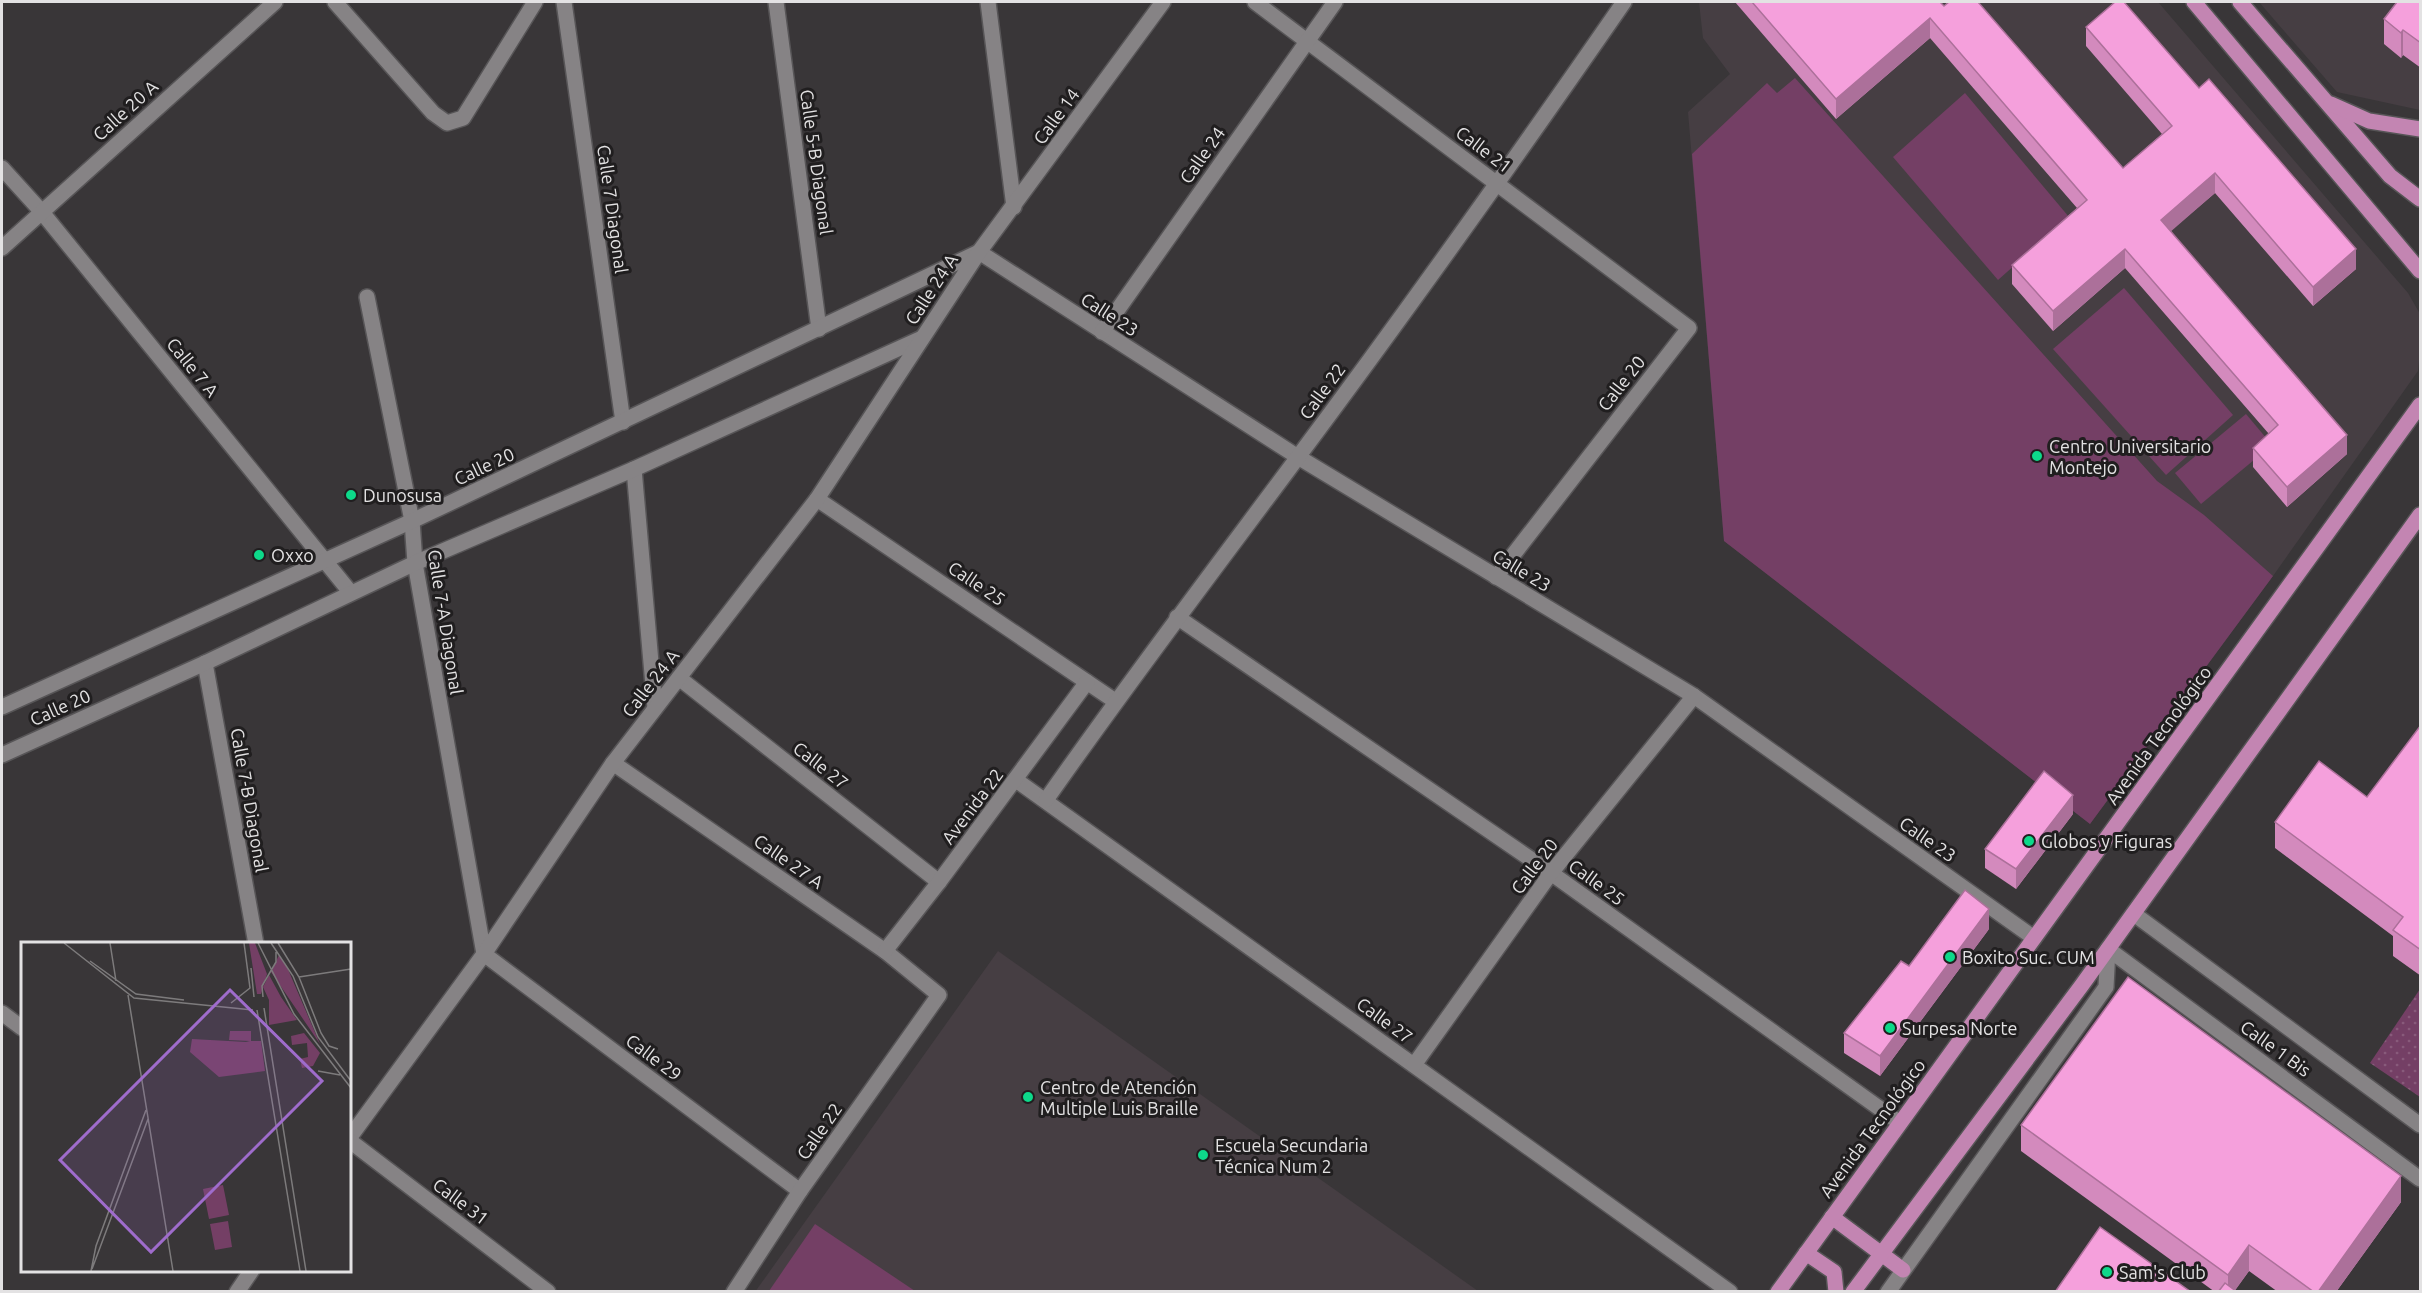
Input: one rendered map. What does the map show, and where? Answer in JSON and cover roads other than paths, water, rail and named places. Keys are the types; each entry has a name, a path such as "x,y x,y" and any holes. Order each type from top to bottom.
{"main road":[{"path":"2194,2 2421,271"},
{"path":"2240,2 2390,176 2421,199"},
{"path":"2328,103 2369,121 2421,129"},
{"name":"Avenida Tecnológico","path":"1778,1292 2421,405"},
{"path":"1853,1292 2108,950 2421,515"},
{"path":"1832,1217 1903,1270"},
{"path":"1806,1253 1834,1272 1836,1292"}],"street":[{"name":"Calle 20 A","path":"2,248 40,211 275,2"},
{"path":"335,2 433,113 447,123 463,118 535,2"},
{"name":"Calle 7 Diagonal","path":"564,2 623,422"},
{"name":"Calle 5-B Diagonal","path":"776,2 819,328"},
{"path":"988,2 1014,207"},
{"name":"Calle 14","path":"979,252 1163,2"},
{"name":"Calle 21","path":"1255,2 1689,328"},
{"name":"Calle 24","path":"1102,332 1335,2"},
{"name":"Calle 22","path":"1046,800 1115,701 1298,458 1498,184 1624,2"},
{"name":"Calle 7 A","path":"2,168 40,211 351,593"},
{"name":"Calle 20","path":"2,707 325,559 412,522 979,252"},
{"name":"Calle 23","path":"979,252 1298,458 1694,696 2034,938"},
{"name":"Calle 24 A","path":"351,1138 484,954 613,763 818,499 979,252"},
{"name":"Calle 7-A Diagonal","path":"368,297 412,522 415,563 484,954"},
{"name":"Calle 20","path":"1496,577 1689,328"},
{"name":"Calle 20","path":"2,754 205,663 415,563 634,469 922,338"},
{"path":"634,469 655,708"},
{"name":"Calle 25","path":"818,499 1115,701"},
{"name":"Calle 25","path":"1177,617 1551,873 1900,1123"},
{"name":"Calle 7-B Diagonal","path":"205,663 256,942"},
{"name":"Calle 27","path":"679,678 939,882"},
{"name":"Avenida 22","path":"885,951 1088,682"},
{"name":"Calle 20","path":"1414,1065 1551,873 1694,696"},
{"name":"Calle 27 A","path":"613,763 885,951 939,995"},
{"name":"Calle 27","path":"1016,780 1731,1292"},
{"name":"Calle 1 Bis","path":"2134,914 2421,1125"},
{"path":"1888,1292 2106,987 2108,950"},
{"name":"Calle 1 Bis","path":"2108,950 2421,1179"},
{"name":"Calle 29","path":"484,954 800,1191"},
{"name":"Calle 22","path":"734,1292 800,1191 939,995"},
{"path":"2,1013 21,1027"},
{"name":"Calle 31","path":"351,1140 548,1292"},
{"path":"237,1292 251,1272"}],"place":[{"name":"Centro Universitario Montejo","path":"2037,456"},
{"name":"Dunosusa","path":"351,495"},
{"name":"Oxxo","path":"259,555"},
{"name":"Globos y Figuras","path":"2029,841"},
{"name":"Boxito Suc. CUM","path":"1950,957"},
{"name":"Surpesa Norte","path":"1890,1028"},
{"name":"Centro de Atención Multiple Luis Braille","path":"1028,1097"},
{"name":"Escuela Secundaria Técnica Num 2","path":"1203,1155"},
{"name":"Sam's Club","path":"2107,1272"}]}
